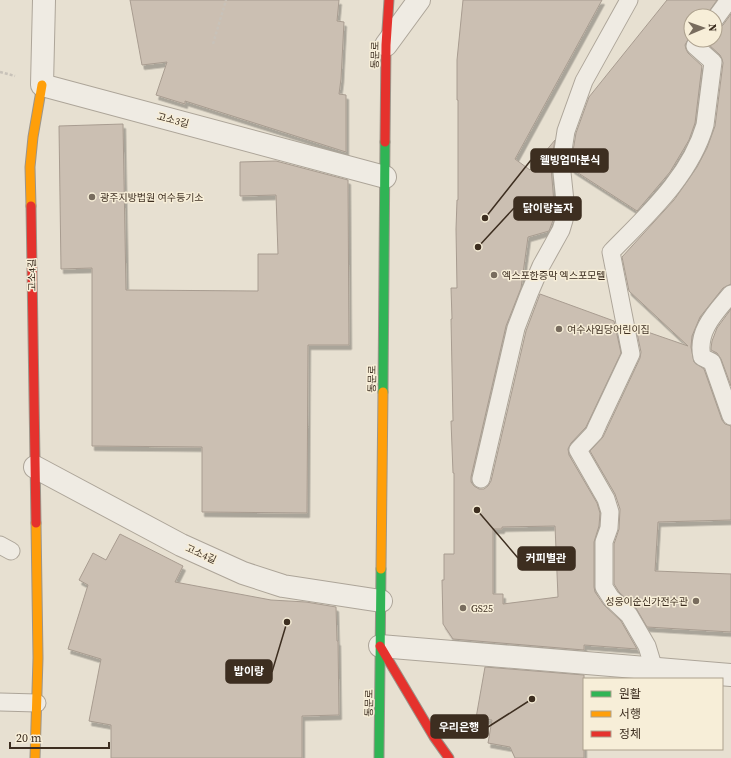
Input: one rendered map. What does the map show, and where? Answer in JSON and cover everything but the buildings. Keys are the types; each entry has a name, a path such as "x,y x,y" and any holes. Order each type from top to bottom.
{"street":[{"path":"42,85 44,0"},
{"name":"동문로","path":"379,758 386,45 389,0"},
{"path":"386,45 419,0"},
{"name":"고소3길","path":"42,85 385,177"},
{"name":"고소4길","path":"35,758 38,658 30,167 33,137 42,85"},
{"name":"고소4길","path":"35,467 181,545 243,573 283,586 381,601"},
{"path":"380,646 731,675"},
{"path":"380,646 434,737 449,758"}],"lane":[{"path":"481,479 516,328 538,273 561,230 564,220 566,211 561,163 566,131 584,80 629,0"},
{"path":"723,8 729,0"},
{"path":"654,669 647,646 629,615 612,598 604,587 604,542 610,512 606,499 578,450 594,433 631,354 612,252 650,213 671,187 690,161 705,125 713,62 696,48"},
{"path":"731,294 708,322 701,342 700,350 702,357 712,362 714,366 731,416"},
{"path":"0,702 37,703"}],"path":[{"path":"213,44 226,0"}],"traffic: fast":[{"path":"383,392 385,142"},
{"path":"379,758 381,569"}],"traffic: slow":[{"path":"31,206 30,167 33,137 42,85"},
{"path":"381,569 383,392"},
{"path":"35,758 38,658 36,523"}],"traffic: jam":[{"path":"385,142 386,45 389,0"},
{"path":"31,206 36,523"},
{"path":"380,646 434,737 449,758"}],"place":[{"name":"광주지방법원 여수등기소","path":"92,197"},
{"name":"웰빙엄마분식","path":"485,218"},
{"name":"닭이랑놀자","path":"478,247"},
{"name":"엑스포한증막 엑스포모텔","path":"494,275"},
{"name":"여수사임당어린이집","path":"559,329"},
{"name":"커피별관","path":"477,510"},
{"name":"성웅이순신가전수관","path":"696,601"},
{"name":"GS25","path":"463,608"},
{"name":"밥이랑","path":"287,622"},
{"name":"우리은행","path":"532,699"}]}
